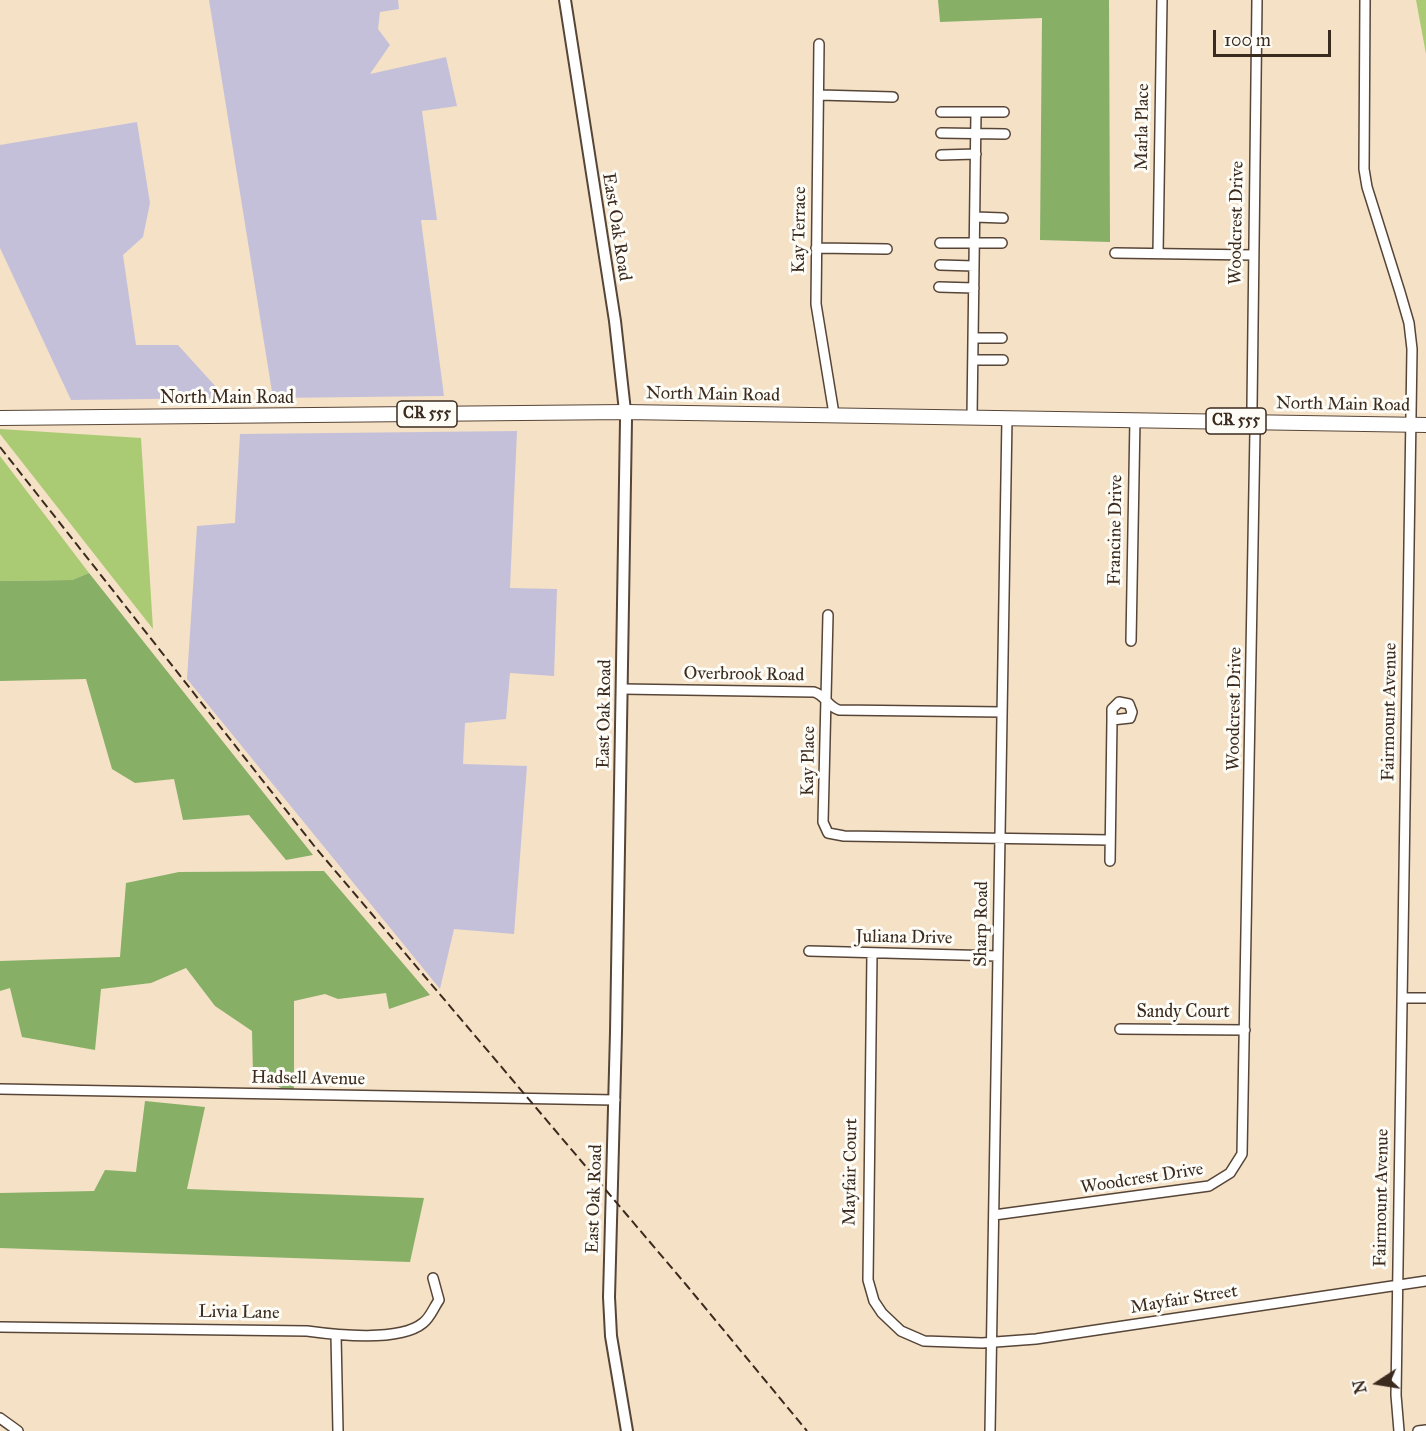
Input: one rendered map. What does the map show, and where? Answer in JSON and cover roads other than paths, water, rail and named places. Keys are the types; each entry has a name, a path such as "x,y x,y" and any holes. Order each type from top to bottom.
{"main road":[{"name":"North Main Road","path":"0,418 626,412 1426,424"}],"street":[{"name":"East Oak Road","path":"565,0 615,321 626,412 615,1100 609,1297 611,1336 627,1431"},
{"name":"Marla Place","path":"1158,254 1162,0"},
{"name":"Woodcrest Drive","path":"994,1215 1197,1188 1223,1180 1237,1163 1244,1142 1254,422 1253,255 1257,0"},
{"name":"Fairmount Avenue","path":"1365,0 1364,169 1367,187 1409,323 1413,356 1396,1395 1399,1431"},
{"name":"Kay Terrace","path":"819,44 816,304 834,414"},
{"path":"819,95 893,97"},
{"path":"941,112 1004,112"},
{"path":"972,417 976,112"},
{"path":"940,133 1005,134"},
{"path":"941,155 976,154"},
{"path":"975,217 1003,218"},
{"path":"940,243 1002,243"},
{"path":"816,249 887,249"},
{"path":"1115,253 1253,255"},
{"path":"940,266 974,266"},
{"path":"939,287 974,288"},
{"path":"973,338 1002,338"},
{"path":"973,360 1003,360"},
{"name":"Sharp Road","path":"990,1431 1007,418"},
{"name":"Francine Drive","path":"1131,640 1135,419"},
{"name":"Kay Place","path":"828,615 825,829 833,835 1000,838"},
{"name":"Overbrook Road","path":"622,689 814,692 833,708 839,710 1002,712"},
{"path":"1110,861 1112,720"},
{"path":"1000,838 1110,840"},
{"name":"Juliana Drive","path":"809,951 998,956"},
{"name":"Mayfair Court","path":"872,954 867,1280 874,1301 882,1313 901,1331 924,1341 946,1342"},
{"path":"1402,998 1426,998"},
{"name":"Sandy Court","path":"1120,1029 1245,1030"},
{"name":"Hadsell Avenue","path":"0,1089 615,1100"},
{"name":"Livia Lane","path":"0,1327 307,1331 336,1335 403,1333 424,1323 439,1300 434,1278"},
{"name":"Mayfair Street","path":"946,1342 992,1343 1035,1339 1426,1281"},
{"path":"336,1335 338,1431"},
{"path":"0,1418 18,1431"},
{"path":"1418,1431 1426,1430"}],"railway":[{"path":"0,447 315,847 807,1431"}]}
